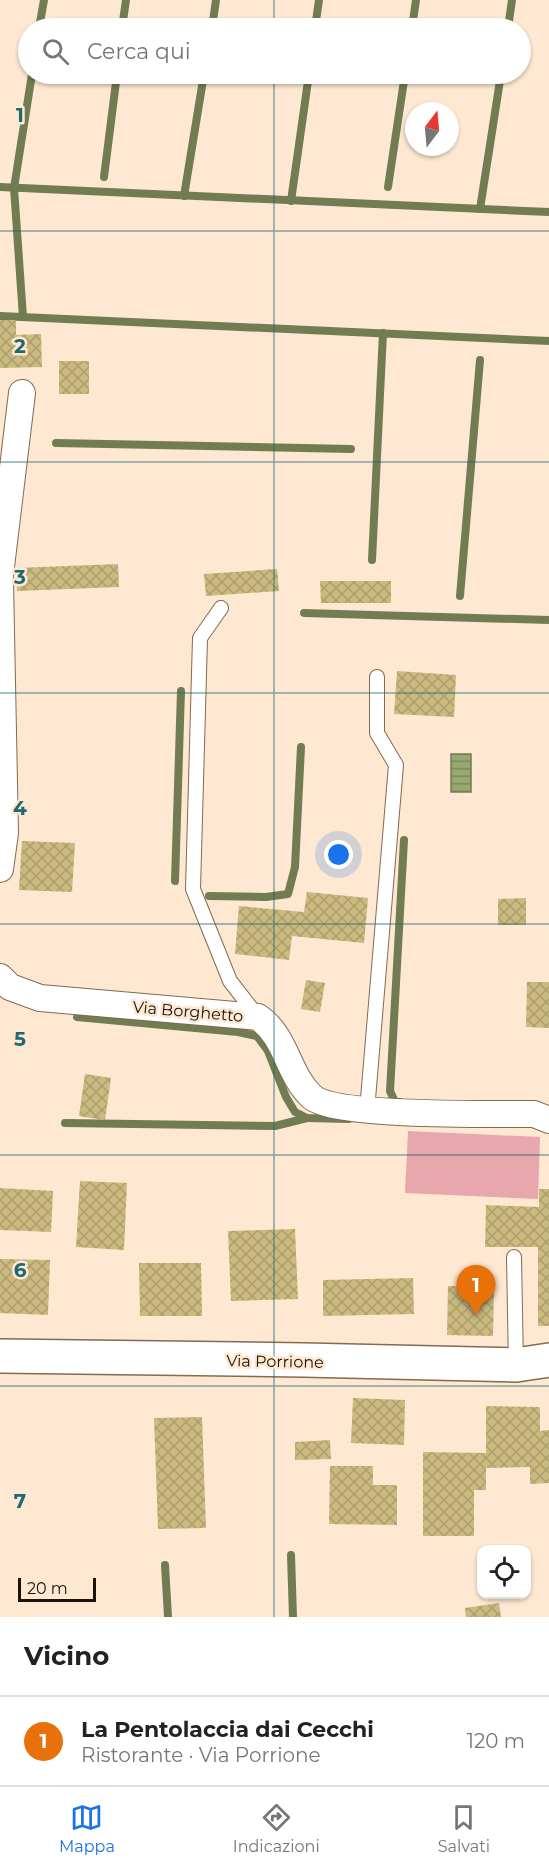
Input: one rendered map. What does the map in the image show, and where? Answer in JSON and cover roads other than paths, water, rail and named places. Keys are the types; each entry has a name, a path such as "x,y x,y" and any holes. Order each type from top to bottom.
{"street":[{"path":"0,575 22,393"},
{"path":"0,581 5,833 0,869"},
{"name":"Via Borghetto","path":"0,977 10,987 40,998 258,1017 276,1033 302,1087 313,1099 326,1104 367,1111 534,1114 549,1120"},
{"name":"Via Porrione","path":"0,1356 516,1365 549,1360"}],"lane":[{"path":"221,608 200,638 193,889 230,981 258,1017"},
{"path":"367,1111 396,765 377,733 377,677"},
{"path":"514,1257 516,1365"}],"waterway":[{"path":"41,18 44,0"},
{"path":"123,18 126,0"},
{"path":"213,18 216,0"},
{"path":"316,18 319,0"},
{"path":"413,18 416,0"},
{"path":"509,18 512,0"},
{"path":"23,317 14,188 30,84"},
{"path":"104,177 116,84"},
{"path":"184,196 202,84"},
{"path":"291,201 308,84"},
{"path":"388,187 403,84"},
{"path":"480,209 499,84"},
{"path":"0,187 549,212"},
{"path":"0,316 549,341"},
{"path":"372,560 383,333"},
{"path":"460,596 480,360"},
{"path":"56,443 351,449"},
{"path":"304,613 549,620"},
{"path":"175,881 181,691"},
{"path":"209,896 266,897 288,894 295,867 301,747"},
{"path":"400,1102 395,1102 390,1091 404,840"},
{"path":"77,1017 238,1032 257,1036 268,1051 286,1097 295,1112 307,1118 349,1119"},
{"path":"65,1123 275,1126 307,1118"},
{"path":"291,1555 293,1617"},
{"path":"165,1565 168,1617"}],"place":[{"name":"La Pentolaccia dai Cecchi","path":"476,1315"}]}
